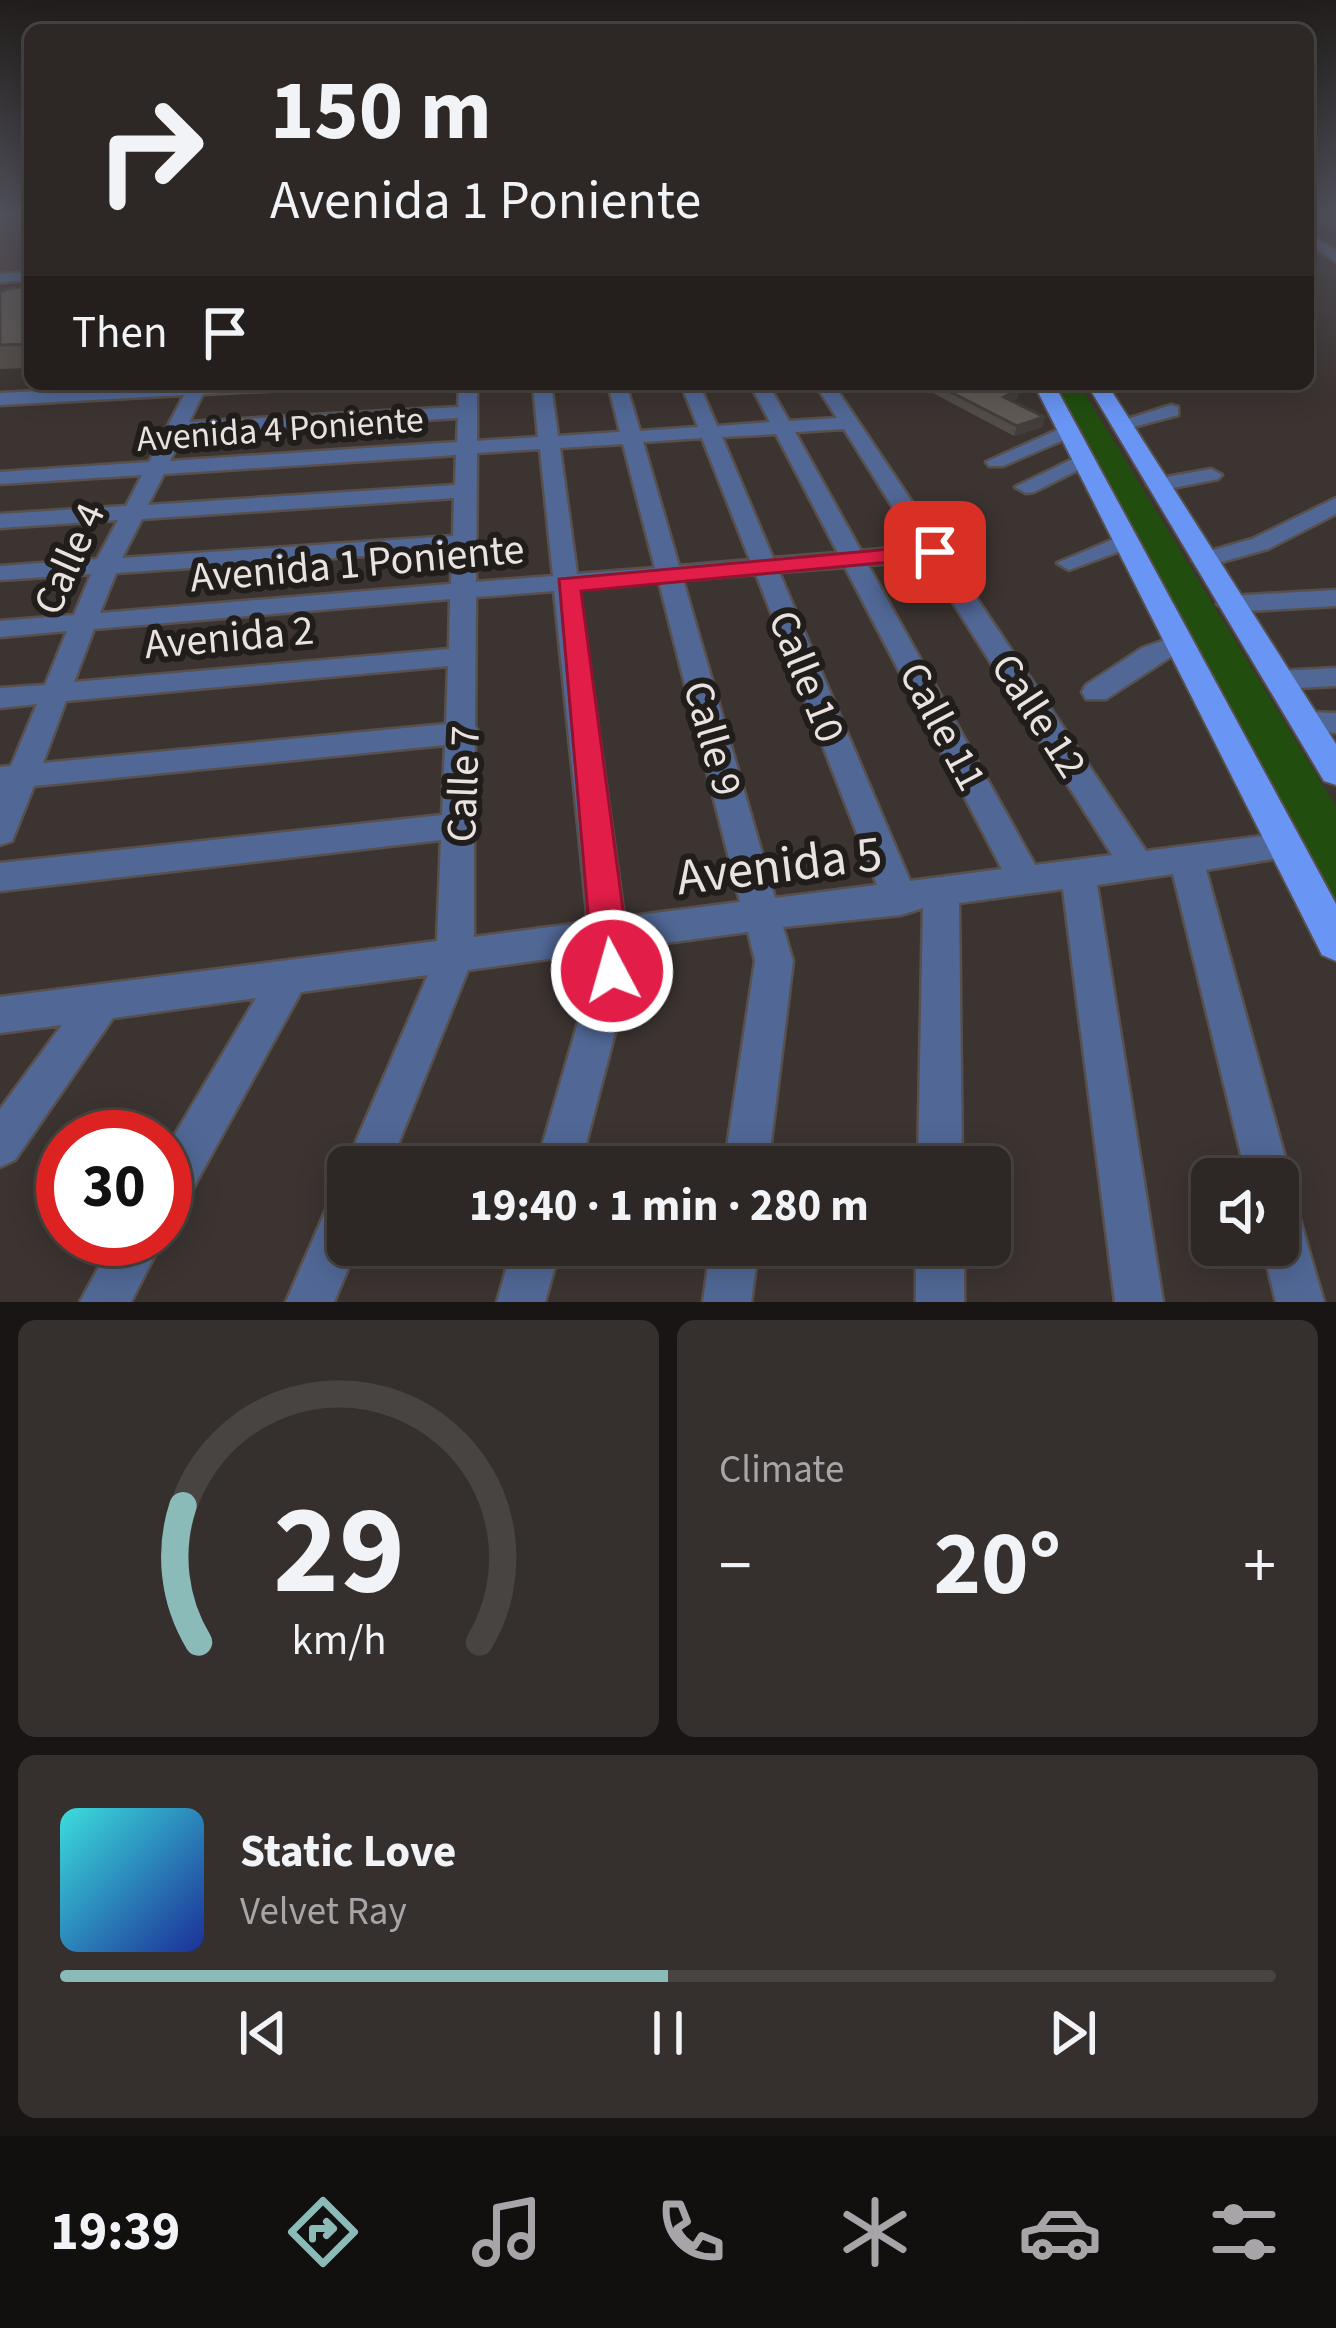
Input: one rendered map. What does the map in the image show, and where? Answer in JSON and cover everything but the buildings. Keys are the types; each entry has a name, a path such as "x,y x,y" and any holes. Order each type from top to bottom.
{"main road":[{"path":"1047,390 1336,943"},
{"path":"1101,390 1336,772"}],"street":[{"path":"0,399 176,390"},
{"name":"Calle 4","path":"0,832 10,777 130,513 195,390"},
{"path":"543,390 612,971 565,1146"},
{"name":"Calle 9","path":"618,390 774,962 749,1146"},
{"name":"Calle 10","path":"692,390 901,900"},
{"name":"Calle 11","path":"762,390 1025,879"},
{"name":"Calle 12","path":"828,390 1138,867"},
{"path":"174,429 467,398"},
{"name":"Calle 7","path":"376,1146 455,955 466,656 467,398"},
{"path":"1122,424 1171,411"},
{"name":"Avenida 4 Poniente","path":"0,478 851,424"},
{"path":"996,462 1068,430"},
{"path":"1026,487 1084,460"},
{"path":"1159,485 1211,475"},
{"path":"0,521 465,491"},
{"path":"1204,560 1260,544 1336,506"},
{"path":"1069,563 1126,541"},
{"path":"0,573 465,542"},
{"name":"Avenida 1 Poniente","path":"0,629 935,552"},
{"path":"1230,604 1336,598"},
{"path":"1096,692 1152,654 1179,644"},
{"name":"Avenida 2","path":"0,698 466,656"},
{"path":"1278,680 1336,677"},
{"path":"1305,722 1336,723"},
{"path":"10,777 464,733"},
{"path":"0,877 462,825"},
{"name":"Avenida 5","path":"0,1015 941,895 1025,879 1285,846"},
{"path":"1187,861 1264,1158"},
{"path":"1078,875 1139,1302"},
{"path":"940,1146 941,895"},
{"path":"192,1148 288,979"},
{"path":"0,1145 100,1003"},
{"path":"310,1302 327,1262"},
{"path":"104,1302 125,1266"},
{"path":"521,1302 531,1266"},
{"path":"727,1302 732,1266"},
{"path":"940,1266 940,1302"},
{"path":"1291,1266 1300,1302"}],"green space":[{"path":"1051,390 1083,390 1336,807 1336,926"}],"route":[{"path":"612,971 568,584 935,552"}]}
